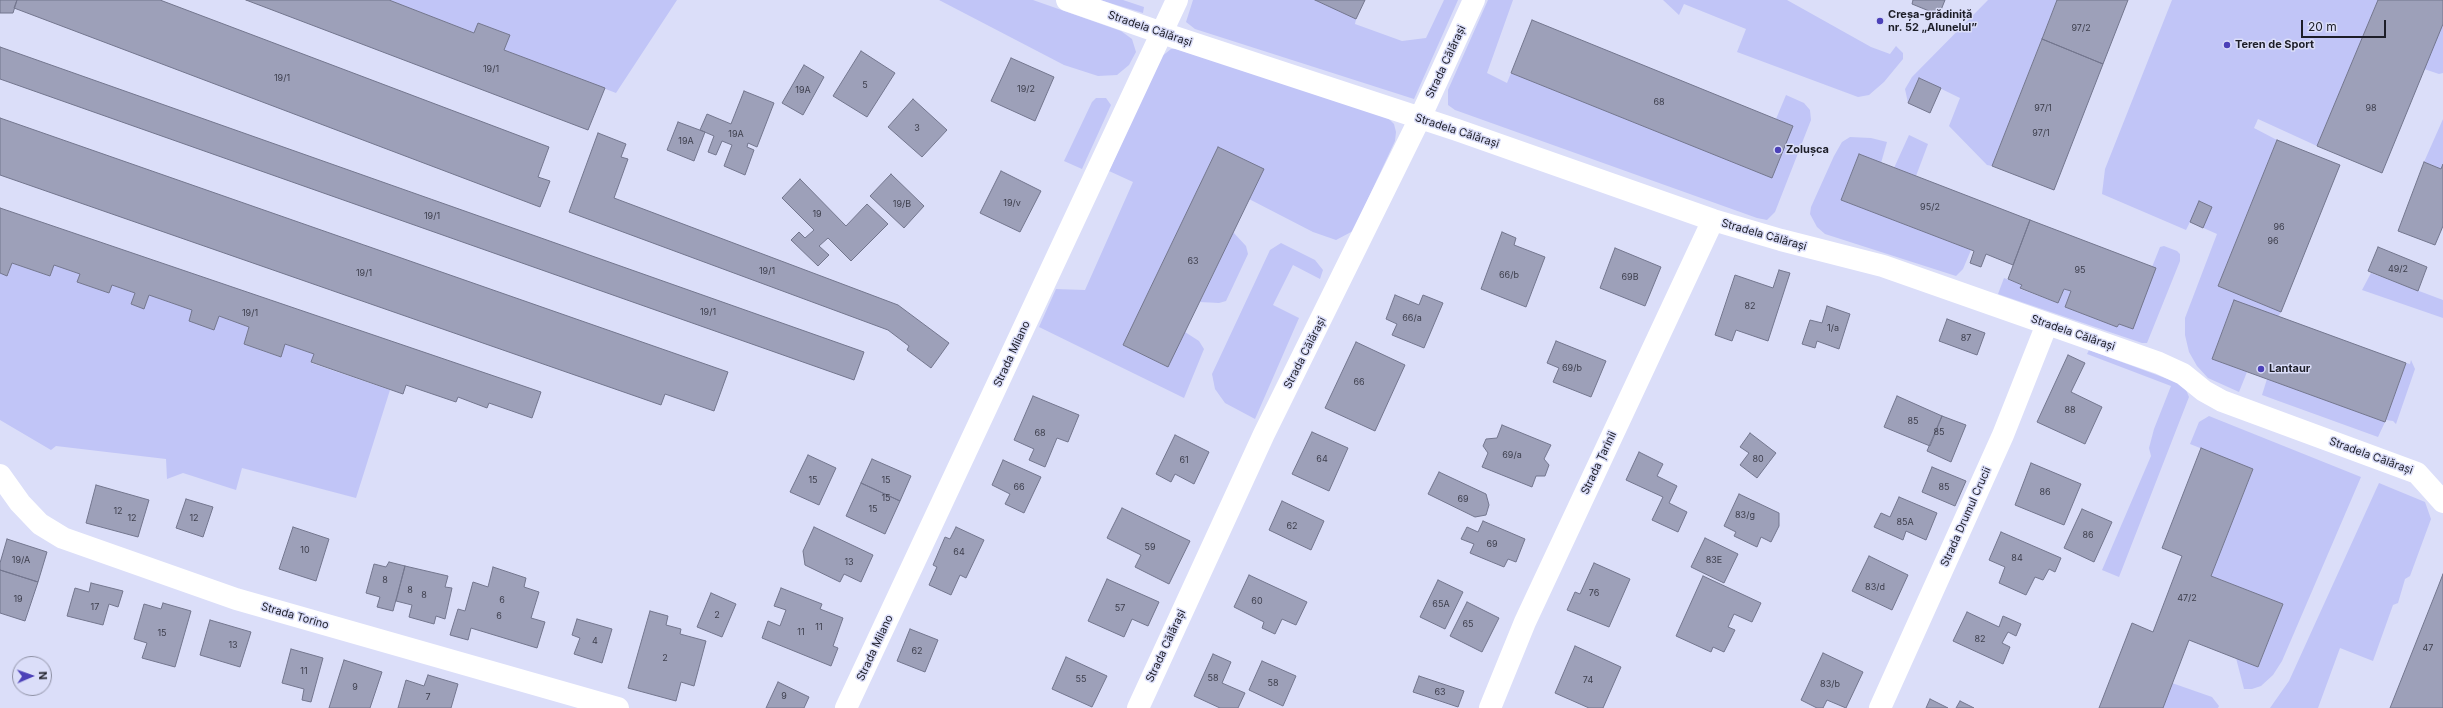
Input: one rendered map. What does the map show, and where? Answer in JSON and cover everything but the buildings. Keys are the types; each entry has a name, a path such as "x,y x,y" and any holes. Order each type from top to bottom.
{"street":[{"name":"Stradela Călărași","path":"1066,0 1420,118 1713,220 1781,240 1883,266 2047,324 2183,374 2204,391 2222,400 2417,473 2443,502"},
{"name":"Strada Milano","path":"846,708 1177,0"},
{"name":"Strada Călărași","path":"1138,708 1264,434 1420,118 1474,0"},
{"name":"Strada Țarinii","path":"1490,708 1525,622 1713,220"},
{"name":"Strada Drumul Crucii","path":"1880,708 2003,435 2047,324"},
{"name":"Strada Torino","path":"0,475 20,503 40,524 63,538 236,599 618,708"}],"shaded area":[{"path":"389,0 677,0 616,93 504,50 510,35 478,23 474,33"},
{"path":"939,0 1033,0 1121,31 1132,39 1136,52 1129,65 1117,75 1098,76 1064,65"},
{"path":"1100,0 1123,0 1144,7 1143,13"},
{"path":"1193,0 1315,0 1356,19 1355,24 1402,41 1426,38 1444,0 1458,0 1414,99 1195,29 1186,22"},
{"path":"1488,0 1513,0 1487,73 1507,83 1511,73 1772,178 1792,126 1776,119 1786,95 1804,103 1810,110 1811,120 1775,212 1767,220 1757,218 1455,110 1448,105 1448,90"},
{"path":"1663,0 1787,0 1871,47 1890,54 1896,46 1903,53 1903,59 1884,82 1869,95 1858,97 1737,52 1746,29 1684,4 1679,15"},
{"path":"1988,0 2057,0 1992,166 1987,165 1949,126 1960,98 1919,78 1908,103 1905,89 1912,77"},
{"path":"2172,0 2378,0 2317,146 2258,119 2254,128 2277,140 2218,286 2281,312 2278,317 2234,301 2212,359 2247,372 2239,392 2208,378 2197,366 2189,352 2185,335 2185,318 2217,234 2190,222 2186,230 2102,194 2105,169"},
{"path":"2443,24 2443,73 2439,74 2424,69"},
{"path":"1171,49 1177,49 1386,116 1394,124 1396,132 1395,141 1353,231 1336,240 1313,232 1249,199 1263,169 1218,147 1123,345 1166,366 1185,332 1199,341 1204,349 1184,398 1039,327 1056,289 1085,290 1133,182 1109,171 1161,57"},
{"path":"1096,98 1106,98 1111,105 1082,169 1064,161 1092,102"},
{"path":"2443,119 2443,164 2441,169 2424,162"},
{"path":"1909,135 1928,144 1916,176 1894,168"},
{"path":"1850,137 1871,138 1887,142 1881,163 1859,154 1841,200 1971,250 1963,269 1956,276 1825,234 1817,227 1810,214 1811,207 1834,156 1842,142"},
{"path":"1233,232 1246,246 1248,254 1226,301 1219,303 1200,302"},
{"path":"1281,243 1315,260 1323,270 1320,279 1293,265 1273,305 1299,318 1255,419 1225,403 1215,389 1212,374 1270,250"},
{"path":"2164,246 2177,251 2180,254 2180,261 2147,343 2142,343 1998,294 2004,278 2022,285 2020,289 2058,303 2064,289 2071,291 2065,307 2117,327 2119,324 2132,329 2152,267 2160,247"},
{"path":"12,263 50,276 54,265 80,274 77,282 109,293 112,285 135,293 131,304 144,308 149,295 192,310 189,321 214,330 219,316 249,327 244,344 280,357 285,344 314,354 311,363 390,390 356,498 242,468 236,490 183,473 167,479 166,459 56,446 51,450 0,420 0,273 8,275"},
{"path":"2371,273 2443,300 2443,318 2362,290"},
{"path":"2089,350 2184,385 2189,397 2119,577 2102,570 2151,456 2149,448 2154,429 2171,386 2087,354"},
{"path":"2411,360 2415,369 2396,424 2393,421 2386,420 2406,363 2410,364"},
{"path":"2267,379 2385,422 2378,437 2262,395"},
{"path":"2209,416 2361,477 2282,661 2273,675 2261,686 2252,689 2244,689 2236,658 2258,667 2283,604 2211,576 2253,469 2190,444 2199,422"},
{"path":"2379,483 2425,502 2431,519 2410,576 2405,579 2398,603 2393,605 2373,661 2340,648 2318,708 2270,708 2289,681"},
{"path":"2172,683 2212,697 2219,706 2218,708 2163,708"}],"place":[{"name":"Creșa-grădiniță nr. 52 „Alunelul”","path":"1880,21"},
{"name":"Teren de Sport","path":"2227,45"},
{"name":"Zolușca","path":"1778,150"},
{"name":"Lantaur","path":"2261,369"}]}
